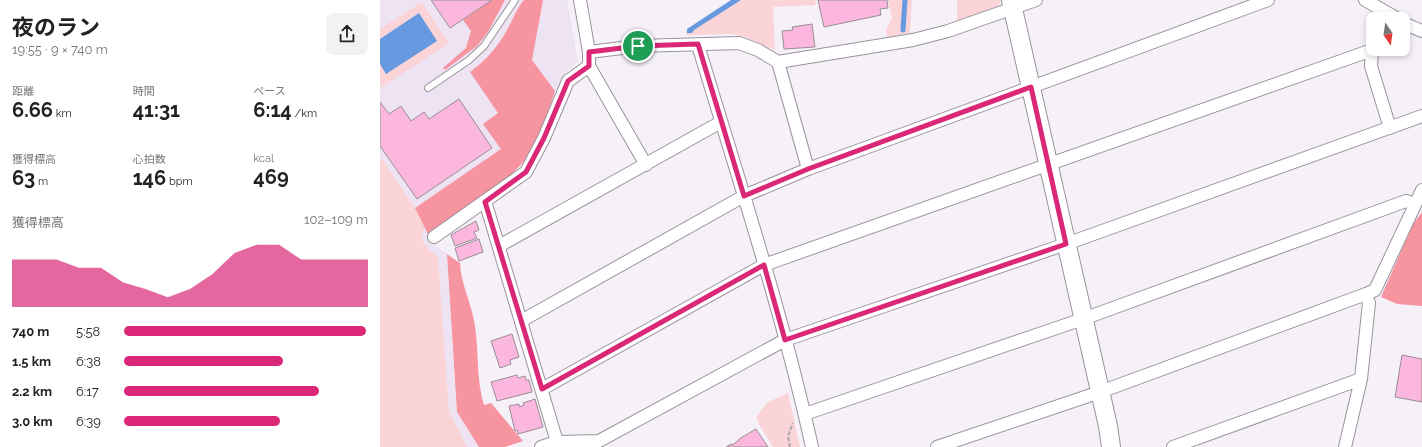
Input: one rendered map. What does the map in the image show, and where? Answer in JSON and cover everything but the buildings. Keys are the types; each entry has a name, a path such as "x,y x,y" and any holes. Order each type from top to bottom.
{"street":[{"path":"580,0 589,52 589,66 646,165"},
{"path":"589,52 638,46 739,43 758,50 778,62 913,40 948,31 1012,4 1036,0"},
{"path":"521,321 744,196 808,169 1268,0"},
{"path":"1365,0 1384,12"},
{"path":"1012,4 1108,426 1111,447"},
{"path":"1410,26 1422,31"},
{"path":"698,44 764,265 805,414 812,447"},
{"path":"542,389 764,265 1366,50"},
{"path":"1372,56 1371,66 1390,128"},
{"path":"778,62 808,169"},
{"path":"434,238 526,172 544,138 568,81 589,66"},
{"path":"541,447 557,442 598,441 785,340 1066,244 1422,116"},
{"path":"499,246 721,122"},
{"path":"937,447 1100,392 1375,290 1422,190"},
{"path":"805,414 1083,319 1406,201 1415,204"},
{"path":"485,202 557,442"},
{"path":"1345,447 1361,379 1369,303 1366,294"},
{"path":"1173,447 1361,379"}],"lane":[{"path":"428,88 469,60 484,46 515,0"}],"shaded area":[{"path":"380,0 567,0 578,61 565,74 555,91 541,130 516,171 428,234 435,245 447,254 457,412 479,447 380,447"},
{"path":"492,0 505,0 488,32 477,46 445,70 443,68 466,48 471,31 463,20"},
{"path":"524,0 543,0 532,60 555,91 541,130 530,153 510,176 483,197 428,234 415,208 501,149 483,124 498,113 470,72 495,48"},
{"path":"741,0 815,0 816,5 773,7 775,50 745,37 732,34 686,35 687,31 692,31 694,28"},
{"path":"888,0 904,0 902,29 905,30 907,0 912,0 910,33 887,37 886,30 892,19"},
{"path":"957,0 1001,0 997,8 957,22"},
{"path":"422,2 449,43 380,88 380,29"},
{"path":"380,156 415,208 425,227 421,239 438,258 449,411 467,447 380,447"},
{"path":"1422,212 1422,306 1397,304 1381,297 1413,224"},
{"path":"447,254 460,263 462,279 474,318 481,395 484,405 491,403 523,441 505,447 479,447 457,412"},
{"path":"788,393 800,447 773,447 756,417 768,402"}],"water":[{"path":"731,0 741,0 694,30 692,33 687,33 687,29"},
{"path":"419,13 437,41 386,74 380,64 380,39"}],"waterway":[{"path":"903,30 905,0"}],"route":[{"path":"698,44 744,196 808,169 1031,87 1066,244 785,340 764,265 542,389 485,202 526,172 544,138 559,98 568,81 589,66 589,52 638,46 698,44"}]}
